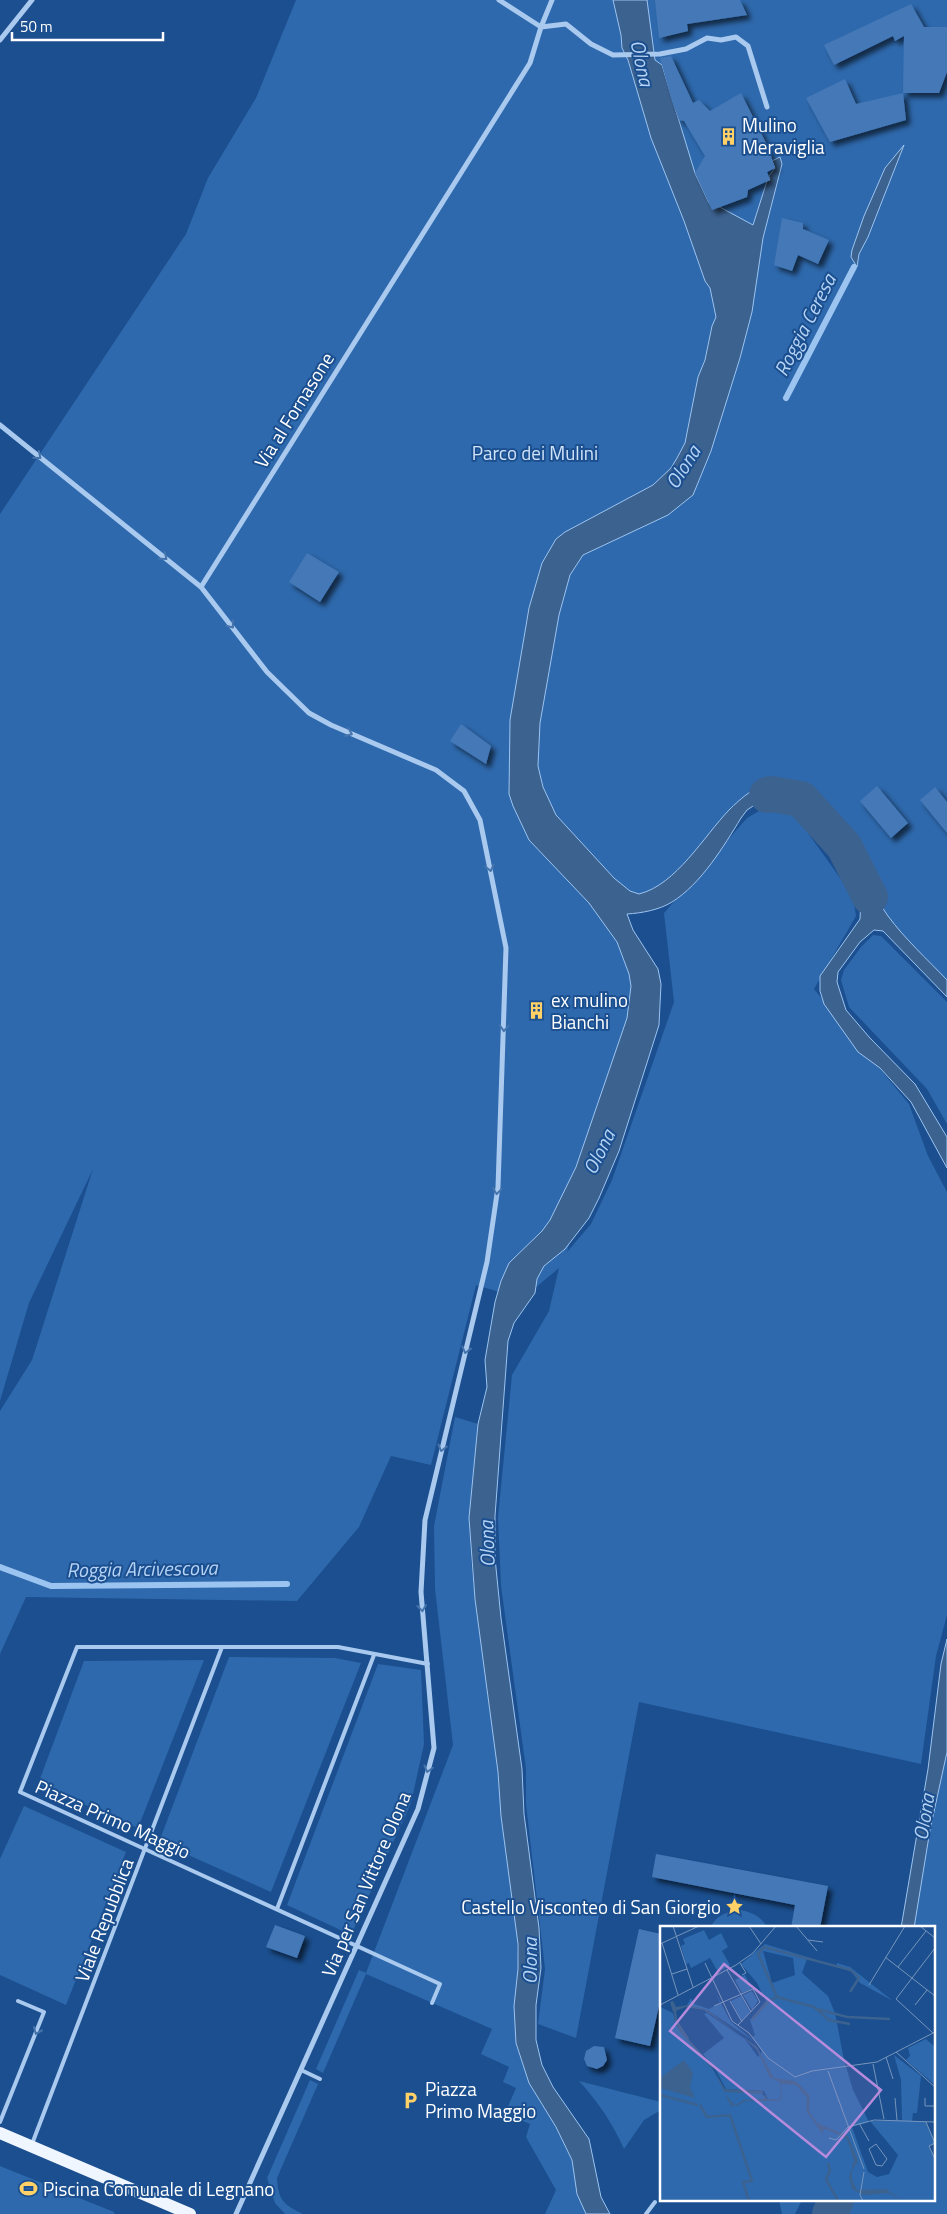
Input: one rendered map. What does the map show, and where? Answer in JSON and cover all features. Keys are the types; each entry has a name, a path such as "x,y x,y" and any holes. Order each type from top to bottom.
{"main road":[{"path":"0,2133 190,2214"}],"street":[{"path":"0,40 32,0"},
{"path":"498,0 540,27 566,24 591,44 613,56 660,54 686,49 707,38 721,40 736,37 748,46 767,107"},
{"name":"Via al Fornasone","path":"201,587 530,63 540,27 552,0"},
{"path":"0,425 201,587"},
{"name":"Via per San Vittore Olona","path":"201,587 267,672 310,713 331,725 436,770 464,791 480,820 506,948 498,1186 487,1262 425,1520 420,1592 428,1664 434,1748 418,1809 236,2214"}],"lane":[{"name":"Piazza Primo Maggio","path":"428,1664 338,1648 78,1646 20,1792 440,1984 432,2003"},
{"name":"Viale Repubblica","path":"31,2146 222,1647"},
{"path":"277,1909 374,1655"},
{"path":"0,2122 44,2012 18,2001"},
{"path":"301,2070 320,2079"},
{"path":"646,2214 655,2202"}],"green space":[{"name":"Parco dei Mulini","path":"296,0 947,0 947,991 868,914 840,856 815,823 774,800 751,804 669,891 622,909 655,1030 591,1156 567,1252 591,1224 612,1180 674,1002 664,913 747,818 768,806 795,815 853,896 856,916 814,989 909,1104 928,1156 947,1192 947,1615 936,1656 921,1764 639,1702 576,2038 538,2024 545,1969 526,1804 526,1769 501,1586 498,1517 512,1375 549,1311 559,1268 522,1299 476,1285 431,1465 391,1456 359,1527 297,1601 26,1597 0,1654 0,1411 32,1360 93,1169 29,1303 0,1401 0,514 186,234 208,178 256,98"},
{"path":"873,935 881,936 947,1002 947,1124 927,1089 849,1007 841,980 844,970 861,947"},
{"path":"455,1417 478,1424 469,1518 471,1559 498,1772 501,1816 517,1932 518,1969 529,2083 556,2127 572,2160 577,2194 586,2214 545,2214 556,2190 526,2137 530,2124 505,2113 516,2088 503,2082 509,2067 481,2054 492,2029 366,1974 323,2073 316,2069 359,1970 366,1973 453,1745 435,1589 434,1526"},
{"path":"229,1657 335,1658 361,1663 271,1892 159,1842"},
{"path":"204,1660 138,1828 38,1784 84,1661"},
{"path":"378,1664 421,1670 424,1744 411,1803 351,1935 287,1905"},
{"path":"947,1710 947,2214 843,2214 849,2202 934,2202 934,1926 902,1926"},
{"path":"24,1806 126,1852 66,2005 0,1975 0,1859"},
{"path":"741,1910 757,1916 767,1926 712,1926 723,1914"},
{"path":"310,2080 318,2084 277,2178 279,2192 283,2201 291,2208 303,2214 285,2214 275,2203 267,2178"},
{"path":"579,2081 660,2102 660,2111 644,2120 624,2149 615,2130"},
{"name":"Piscina Comunale di Legnano","path":"0,2166 114,2212 114,2214 0,2214"},
{"path":"779,2202 801,2202 795,2214 782,2214"}],"water":[{"path":"613,0 647,0 655,60 662,65 695,173 709,203 753,225 767,181 770,180 769,176 775,168 772,161 780,157 782,164 763,238 752,312 740,358 711,451 693,495 668,515 583,555 570,575 559,615 540,723 538,766 543,787 556,815 614,878 630,891 639,894 665,881 688,858 729,810 745,796 764,785 777,784 787,789 811,810 857,864 888,916 909,941 947,980 947,997 883,931 874,930 860,942 838,972 837,982 846,1010 870,1038 915,1084 947,1137 947,1168 911,1102 880,1068 858,1052 824,1004 820,991 820,976 860,919 861,899 852,878 796,813 778,802 756,804 747,810 711,864 683,894 662,907 627,914 633,930 658,969 661,984 659,1025 619,1151 599,1198 589,1218 565,1249 544,1266 537,1279 535,1293 514,1323 508,1341 495,1516 495,1558 501,1618 522,1769 524,1814 539,1928 541,1968 536,2005 536,2040 542,2065 553,2087 589,2139 601,2197 610,2214 586,2214 577,2194 572,2160 556,2127 529,2083 516,2043 514,2006 518,1969 518,1944 475,1599 469,1518 478,1424 487,1387 485,1360 495,1302 501,1281 509,1263 542,1231 550,1220 576,1167 627,1018 631,986 629,974 617,942 589,903 529,840 509,794 510,720 529,608 542,563 556,539 565,532 653,485 671,468 685,443 698,377 705,360 712,326 716,317 710,288 705,281 684,221 651,138 628,60 622,48"},
{"path":"904,145 868,237 859,254 857,267 851,257 864,216 885,168"},
{"path":"947,1639 947,1752 930,1830 914,1926 901,1926 928,1769 941,1664"},
{"path":"836,2202 850,2202 844,2214 830,2214"}],"building":[{"path":"655,0 740,0 747,15 687,24 688,31 659,38"},
{"path":"911,4 924,27 947,27 947,72 939,93 903,93 904,36 895,41 893,36 834,65 824,45"},
{"name":"Mulino Meraviglia","path":"671,56 693,103 699,100 710,111 741,93 768,147 775,168 767,172 770,180 748,190 747,197 712,210 695,173 705,156 684,121 679,120 660,58"},
{"path":"845,79 856,104 903,93 906,120 830,142 806,98"},
{"path":"782,218 803,223 803,229 829,240 818,264 798,255 792,271 774,265"},
{"path":"307,553 339,572 320,602 289,582"},
{"path":"461,724 491,746 486,764 450,741"},
{"path":"877,786 908,823 891,838 860,801"},
{"path":"935,787 947,802 947,833 920,800"},
{"path":"656,1854 828,1886 820,1926 791,1926 795,1905 652,1877"},
{"path":"275,1925 305,1936 297,1958 266,1947"},
{"path":"639,1929 660,1934 660,2001 650,2046 615,2038"},
{"path":"594,2046 604,2047 607,2060 603,2066 597,2069 587,2066 584,2059 586,2051"}],"waterway":[{"name":"Roggia Ceresa","path":"786,398 854,267"},
{"name":"Olona","path":"767,795 801,799 844,846 870,897"},
{"name":"Roggia Arcivescova","path":"0,1567 51,1586 287,1584"},
{"name":"Olona","path":"830,2214 835,2202"}],"place":[{"name":"Mulino Meraviglia","path":"728,136"},
{"name":"ex mulino Bianchi","path":"537,1011"},
{"name":"Castello Visconteo di San Giorgio","path":"735,1907"},
{"name":"Piazza Primo Maggio","path":"411,2100"},
{"name":"Piscina Comunale di Legnano","path":"29,2189"}]}
